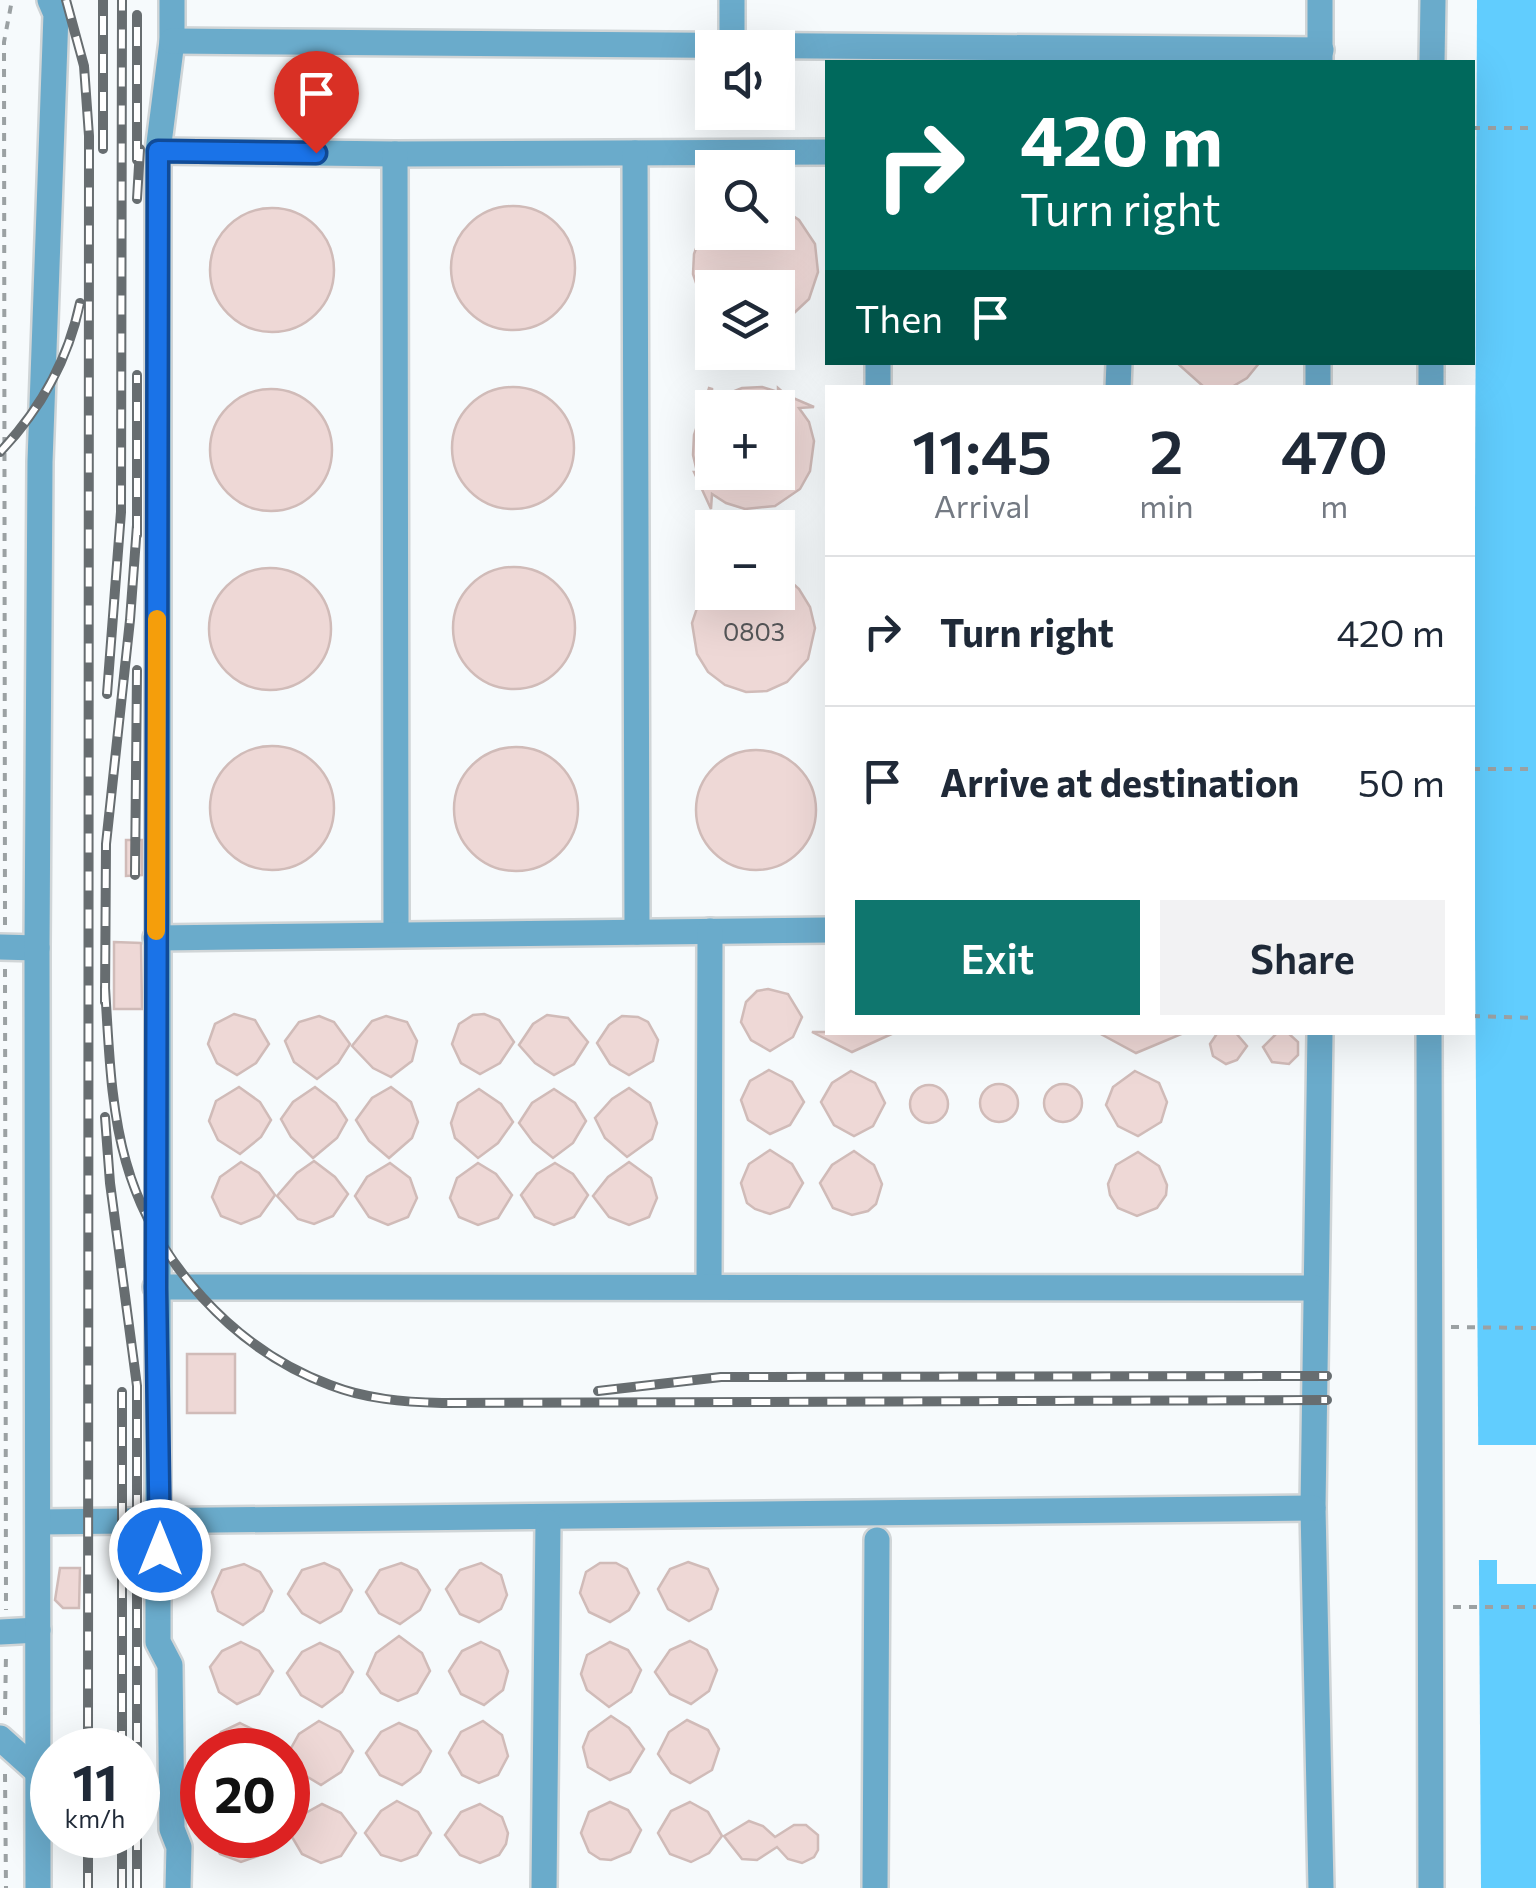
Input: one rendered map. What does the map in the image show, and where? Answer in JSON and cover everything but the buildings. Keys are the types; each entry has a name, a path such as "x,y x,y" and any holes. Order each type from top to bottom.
{"street":[{"path":"172,0 172,40 158,151 156,1288 158,1642 170,1665 172,1829 179,1847 178,1888"},
{"path":"732,0 732,30"},
{"path":"795,45 1320,56 1320,0"},
{"path":"1432,60 1433,0"},
{"path":"39,1728 36,948 41,368 54,5"},
{"path":"172,40 695,44"},
{"path":"158,151 825,152"},
{"path":"635,153 636,932"},
{"path":"395,154 396,934"},
{"path":"156,938 825,930"},
{"path":"709,1286 710,931"},
{"path":"2,947 36,948"},
{"path":"1320,1035 1313,1508 1321,1888"},
{"path":"1430,1035 1431,1888"},
{"path":"156,1288 1315,1288"},
{"path":"40,1522 1313,1508"},
{"path":"544,1888 548,1522"},
{"path":"876,1888 877,1540"},
{"path":"0,1632 38,1630"},
{"path":"0,1738 30,1765"},
{"path":"38,1858 38,1888"}],"path":[{"path":"6,1575 2,947 4,42 12,0"},
{"path":"1475,128 1536,128"},
{"path":"1475,769 1536,769"},
{"path":"1475,1016 1536,1018"},
{"path":"1432,1328 1536,1328"},
{"path":"1444,1607 1536,1606"}],"water":[{"path":"1477,0 1536,0 1536,1888 1481,1888 1475,517"}],"pier":[{"path":"1473,1445 1536,1445 1536,1584 1497,1584 1497,1560 1475,1560"}],"railway":[{"path":"66,0 84,66 89,136 88,1728"},
{"path":"103,0 103,149"},
{"path":"107,694 121,512 122,0"},
{"path":"137,15 137,160"},
{"path":"137,199 140,149"},
{"path":"0,452 28,419 50,383 68,344 80,303"},
{"path":"137,375 137,535"},
{"path":"105,1002 106,844 137,525"},
{"path":"135,875 137,670"},
{"path":"105,988 111,1076 121,1141 139,1199 156,1234 177,1267 230,1325 295,1369 344,1390 385,1399 442,1403 1327,1400"},
{"path":"105,1117 137,1386 137,1728"},
{"path":"598,1391 721,1377 1327,1376"},
{"path":"122,1392 122,1728"},
{"path":"88,1858 88,1888"},
{"path":"122,1858 122,1888"},
{"path":"137,1858 137,1888"}],"slow traffic":[{"path":"156,931 157,619"}],"route":[{"path":"160,1550 156,1288 158,151 316,153"}]}
